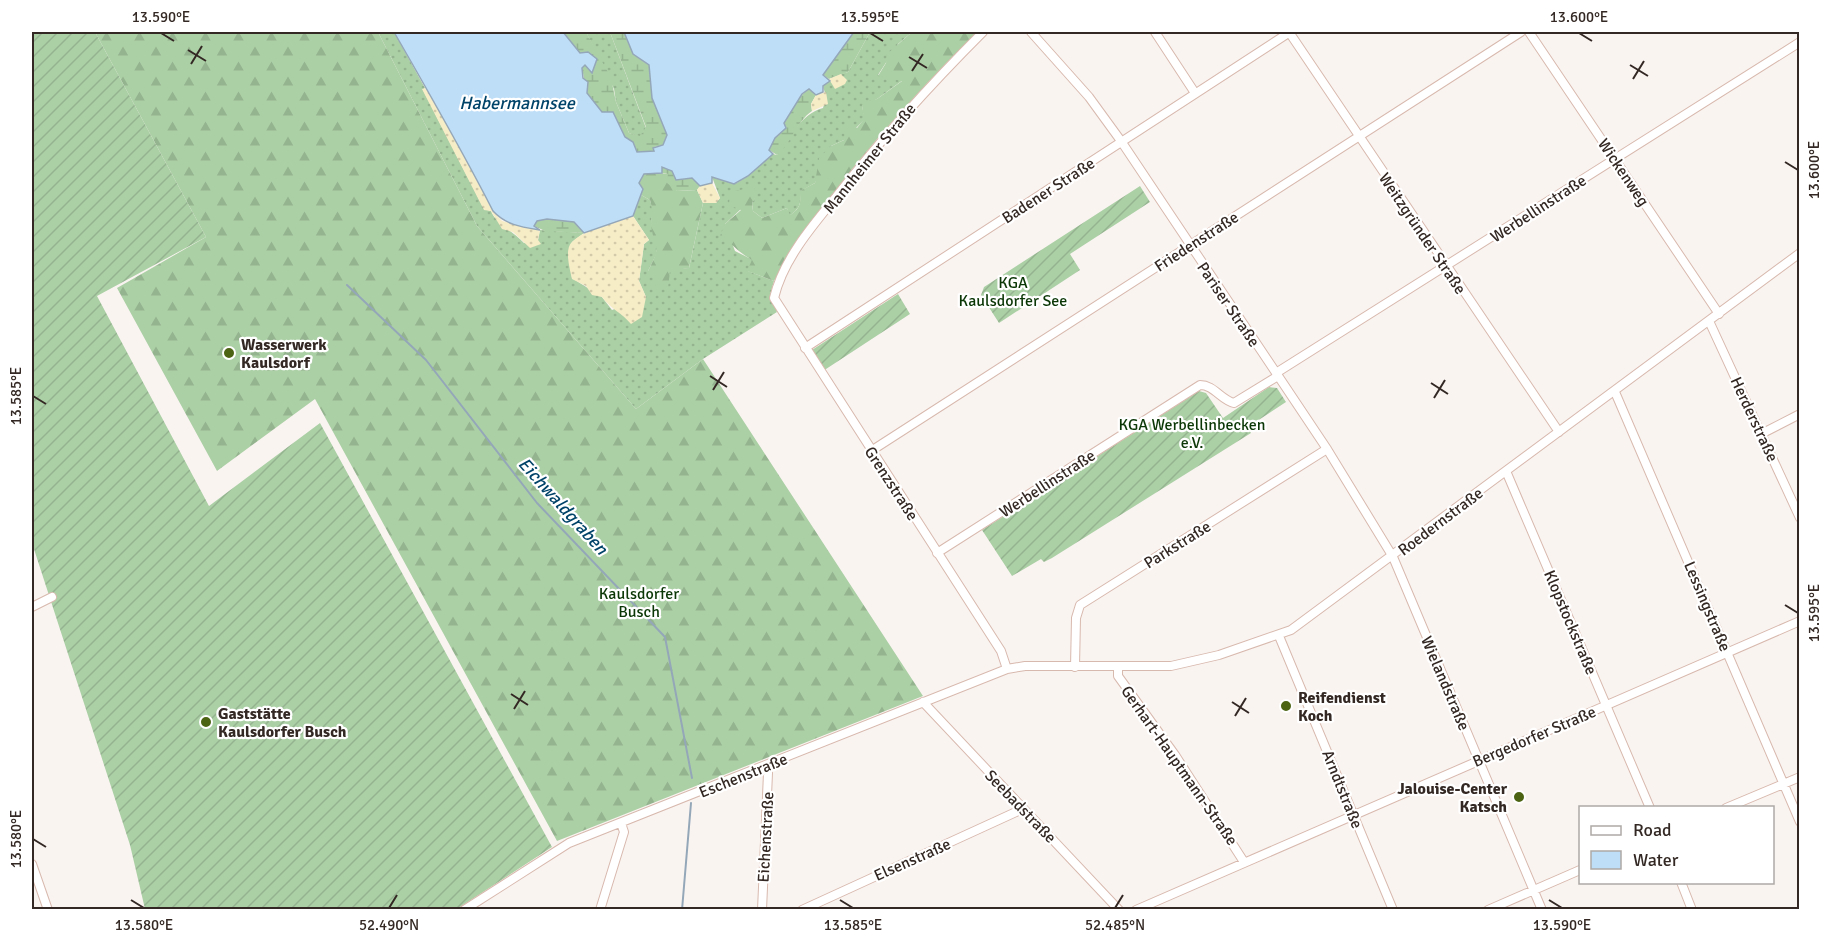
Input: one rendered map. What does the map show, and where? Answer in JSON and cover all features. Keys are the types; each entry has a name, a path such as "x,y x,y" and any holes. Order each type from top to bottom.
{"street":[{"name":"Mannheimer Straße","path":"774,298 782,274 828,206 922,93 983,32"},
{"name":"Pariser Straße","path":"1031,32 1089,97 1121,141 1327,449 1393,557"},
{"path":"1155,32 1195,93"},
{"name":"Badener Straße","path":"805,348 1289,32"},
{"name":"Weitzgründer Straße","path":"1289,32 1559,432"},
{"name":"Friedenstraße","path":"872,451 1521,32"},
{"name":"Wickenweg","path":"1529,32 1719,314"},
{"name":"Werbellinstraße","path":"938,553 1200,385 1210,387 1226,402 1234,403 1800,42"},
{"name":"Roedernstraße","path":"1034,666 1118,668 1194,662 1279,636 1393,557 1800,253"},
{"name":"Grenzstraße","path":"774,298 1001,651 1007,669"},
{"name":"Herderstraße","path":"1708,321 1800,518"},
{"name":"Lessingstraße","path":"1615,392 1800,822"},
{"path":"1761,434 1800,414"},
{"name":"Parkstraße","path":"1075,667 1076,618 1080,605 1327,449"},
{"name":"Klopstockstraße","path":"1506,471 1650,806"},
{"name":"Wielandstraße","path":"1393,557 1542,909"},
{"path":"32,607 51,597"},
{"name":"Bergedorfer Straße","path":"1136,909 1800,621"},
{"name":"Arndtstraße","path":"1279,636 1393,909"},
{"name":"Eschenstraße","path":"464,909 553,852 621,823 1007,669 1034,666"},
{"name":"Gerhart-Hauptmann-Straße","path":"1118,668 1118,676 1178,760 1244,862"},
{"name":"Seebadstraße","path":"923,702 1119,909"},
{"name":"Eichenstraße","path":"762,909 768,773 764,767"},
{"path":"1728,806 1800,777"},
{"name":"Elsenstraße","path":"802,909 1016,812 1022,807"},
{"path":"600,909 624,832 621,823"},
{"path":"32,864 48,909"},
{"path":"1488,909 1579,871"},
{"path":"1682,884 1692,909"}],"green space":[{"path":"32,32 95,32 206,237 97,296 209,506 320,423 552,847 457,909 145,909 130,845 32,543"},
{"name":"Kaulsdorfer Busch","path":"95,32 378,32 477,226 636,409 703,359 923,696 557,841 315,399 217,471 117,288 206,237"},
{"path":"378,32 394,32 425,88 423,90 484,209 491,211 497,220 524,243 538,240 540,230 584,233 572,242 568,254 572,278 602,297 612,310 646,297 639,281 644,244 649,240 633,216 641,195 650,200 653,210 651,223 658,242 656,255 648,271 689,268 703,203 716,203 720,198 712,177 735,184 773,154 777,155 802,121 808,115 823,108 826,97 823,86 830,81 833,84 844,80 841,74 848,72 870,32 912,32 898,44 878,75 903,80 877,99 862,106 865,119 844,140 831,146 815,183 801,191 796,211 789,216 787,208 762,218 753,211 752,203 756,195 725,224 735,251 753,260 748,271 774,281 770,295 777,312 703,359 636,409 477,226"},
{"path":"563,32 586,32 611,78 616,102 629,133 640,136 646,127 610,32 624,32 637,57 649,65 652,98 667,135 663,145 654,147 654,151 637,152 625,137 613,113 602,112 587,93 582,68 585,65"},
{"path":"586,32 610,32 646,128 640,137 629,133 616,102 614,89"},
{"path":"854,32 870,32 848,72 829,79 823,75"},
{"path":"912,32 977,32 868,150 818,214 774,281 747,271 752,260 720,236 725,224 741,210 729,205 730,192 754,187 757,195 752,203 753,211 762,218 787,208 790,215 793,213 799,205 800,191 815,183 819,158 831,146 844,140 845,130 852,125 857,128 864,119 862,106 864,102 877,99 902,81 878,76 886,63 887,54"},
{"path":"809,89 816,95 811,104 812,111 777,155 769,150 775,138 786,128 784,123 795,104"},
{"path":"662,167 672,171 676,180 692,178 700,186 697,190 677,191 667,183 668,174 662,173"},
{"path":"650,172 668,174 677,191 697,190 703,203 689,268 670,271 668,288 656,288 653,272 648,271 656,247 652,233 651,203 641,195 643,189 639,183 644,174"},
{"name":"KGA Kaulsdorfer See","path":"1140,186 1150,202 1070,254 1080,270 999,323 981,295 984,287"},
{"path":"547,219 575,222 584,233 545,231 534,226 537,221"},
{"path":"898,294 910,314 823,371 812,350"},
{"name":"KGA Werbellinbecken e.V.","path":"1269,387 1277,388 1286,402 1248,427 1251,433 1044,562 1041,559 1012,576 982,530 1199,391 1206,393 1223,418"}],"sand":[{"path":"841,74 847,80 845,84 835,89 829,79"},
{"path":"425,88 439,106 493,211 502,221 540,230 538,240 541,244 530,248 513,232 502,229 491,211 484,210 422,89"},
{"path":"826,92 828,104 812,111 811,104 816,95"},
{"path":"712,183 720,198 716,203 703,203 697,190 700,186"},
{"path":"633,216 649,240 644,244 639,281 646,297 642,317 631,324 602,297 592,295 586,286 572,279 568,249 572,242 585,233"}],"water":[{"name":"Habermannsee","path":"394,32 563,32 580,53 588,52 597,59 592,73 585,65 582,68 583,78 588,82 587,93 602,112 613,112 625,137 633,142 637,152 654,151 653,148 663,145 667,135 652,98 649,65 633,54 624,32 854,32 823,75 830,81 823,86 823,92 816,95 809,89 802,94 784,123 786,128 775,138 769,150 773,154 748,176 734,184 712,177 712,183 700,186 692,178 676,180 672,171 662,167 662,173 644,174 639,183 643,189 633,216 584,233 574,222 547,219 537,221 534,226 540,230 509,222 493,211"}],"waterway":[{"name":"Eichwaldgraben","path":"347,285 426,360 537,503 665,637 692,778"},
{"name":"Eichwaldgraben","path":"682,910 691,803"}],"place":[{"name":"Wasserwerk Kaulsdorf","path":"229,353"},
{"name":"Reifendienst Koch","path":"1286,706"},
{"name":"Gaststätte Kaulsdorfer Busch","path":"206,722"},
{"name":"Jalouise-Center Katsch","path":"1519,797"}]}
